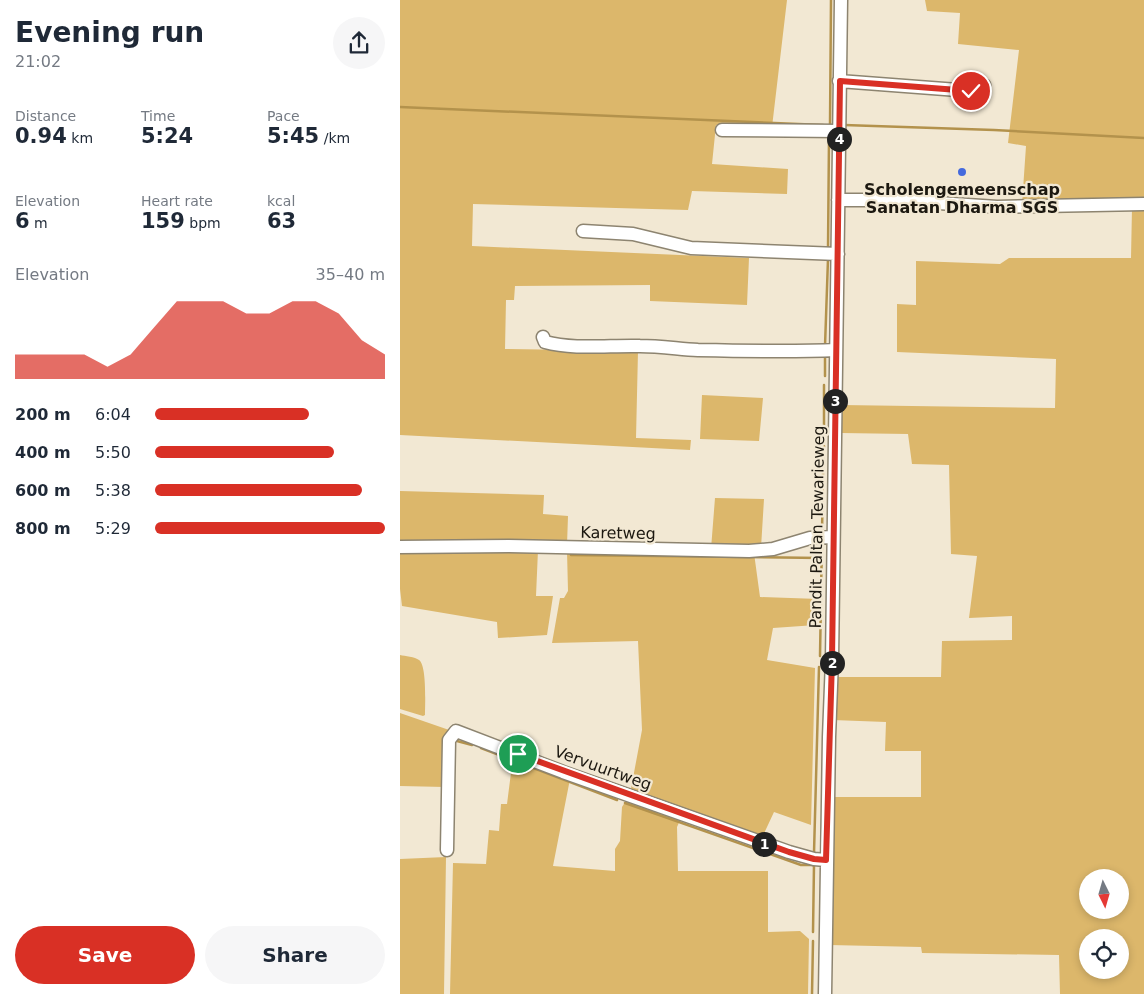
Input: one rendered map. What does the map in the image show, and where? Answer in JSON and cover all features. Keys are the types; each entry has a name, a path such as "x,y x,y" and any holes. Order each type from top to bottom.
{"street":[{"name":"Pandit Paltan Tewarieweg","path":"825,994 841,0"},
{"path":"840,81 971,91 984,85"},
{"path":"722,130 839,131"},
{"path":"838,200 894,200 997,207 1144,204"},
{"path":"583,231 633,234 691,248 838,254"},
{"path":"543,337 545,342 563,345 641,346 765,352 836,350"},
{"name":"Karetweg","path":"400,547 509,546 749,551 773,549 810,538 833,537"},
{"name":"Vervuurtweg","path":"447,850 449,740 456,731 563,772 789,852 814,859 826,860"}],"shaded area":[{"path":"400,0 787,0 772,127 716,125 712,164 788,169 787,194 692,191 688,210 473,204 472,246 749,258 747,305 650,301 650,285 515,286 514,300 506,300 505,349 638,351 636,438 691,440 690,450 400,435"},
{"path":"925,0 1144,0 1144,201 1022,204 1026,146 1008,143 1019,50 958,44 960,13 927,11"},
{"path":"1144,207 1144,994 1060,994 1059,955 922,953 921,947 829,945 831,797 921,797 921,751 885,751 886,722 833,720 835,677 941,677 942,641 1012,640 1012,616 969,618 977,556 951,554 949,465 912,464 908,434 841,433 841,405 1055,408 1056,359 897,352 897,304 916,305 916,261 1000,264 1009,258 1131,258 1132,208"},
{"path":"702,395 763,398 759,441 700,439"},
{"path":"400,491 544,495 543,514 568,516 567,545 400,545"},
{"path":"715,498 764,499 761,548 711,549"},
{"path":"400,549 538,550 536,596 553,596 547,635 498,638 497,622 402,606"},
{"path":"567,551 754,553 760,597 819,599 816,625 773,628 767,660 815,668 811,825 774,812 761,840 630,794 642,730 638,641 552,643 560,598 564,598 568,591"},
{"path":"400,655 415,658 422,663 425,686 425,715 423,716 400,709"},
{"path":"400,713 452,731 445,787 400,786"},
{"path":"513,757 570,779 553,866 615,871 615,849 620,841 622,807 627,799 681,818 677,827 678,871 768,871 768,932 800,931 809,939 808,994 450,994 453,863 486,864 489,830 499,831 501,804 507,804"},
{"path":"446,857 444,994 400,994 400,859"}],"waterway":[{"path":"830,125 831,0"},
{"path":"400,107 823,125"},
{"path":"844,125 1144,138"},
{"path":"828,249 829,138"},
{"path":"825,346 828,259"},
{"path":"825,356 825,376"},
{"path":"824,385 824,436"},
{"path":"823,467 824,446"},
{"path":"822,533 823,473"},
{"path":"821,591 822,543"},
{"path":"571,555 821,558"},
{"path":"820,656 821,598"},
{"path":"814,853 819,667"},
{"path":"457,741 472,745"},
{"path":"481,748 617,800"},
{"path":"625,803 801,865 814,865 813,932"},
{"path":"812,994 813,941"}],"place":[{"name":"Scholengemeenschap Sanatan Dharma SGS","path":"962,172"}],"route":[{"path":"518,754 563,772 789,852 814,859 826,860 832,660 840,81 971,91"}]}
